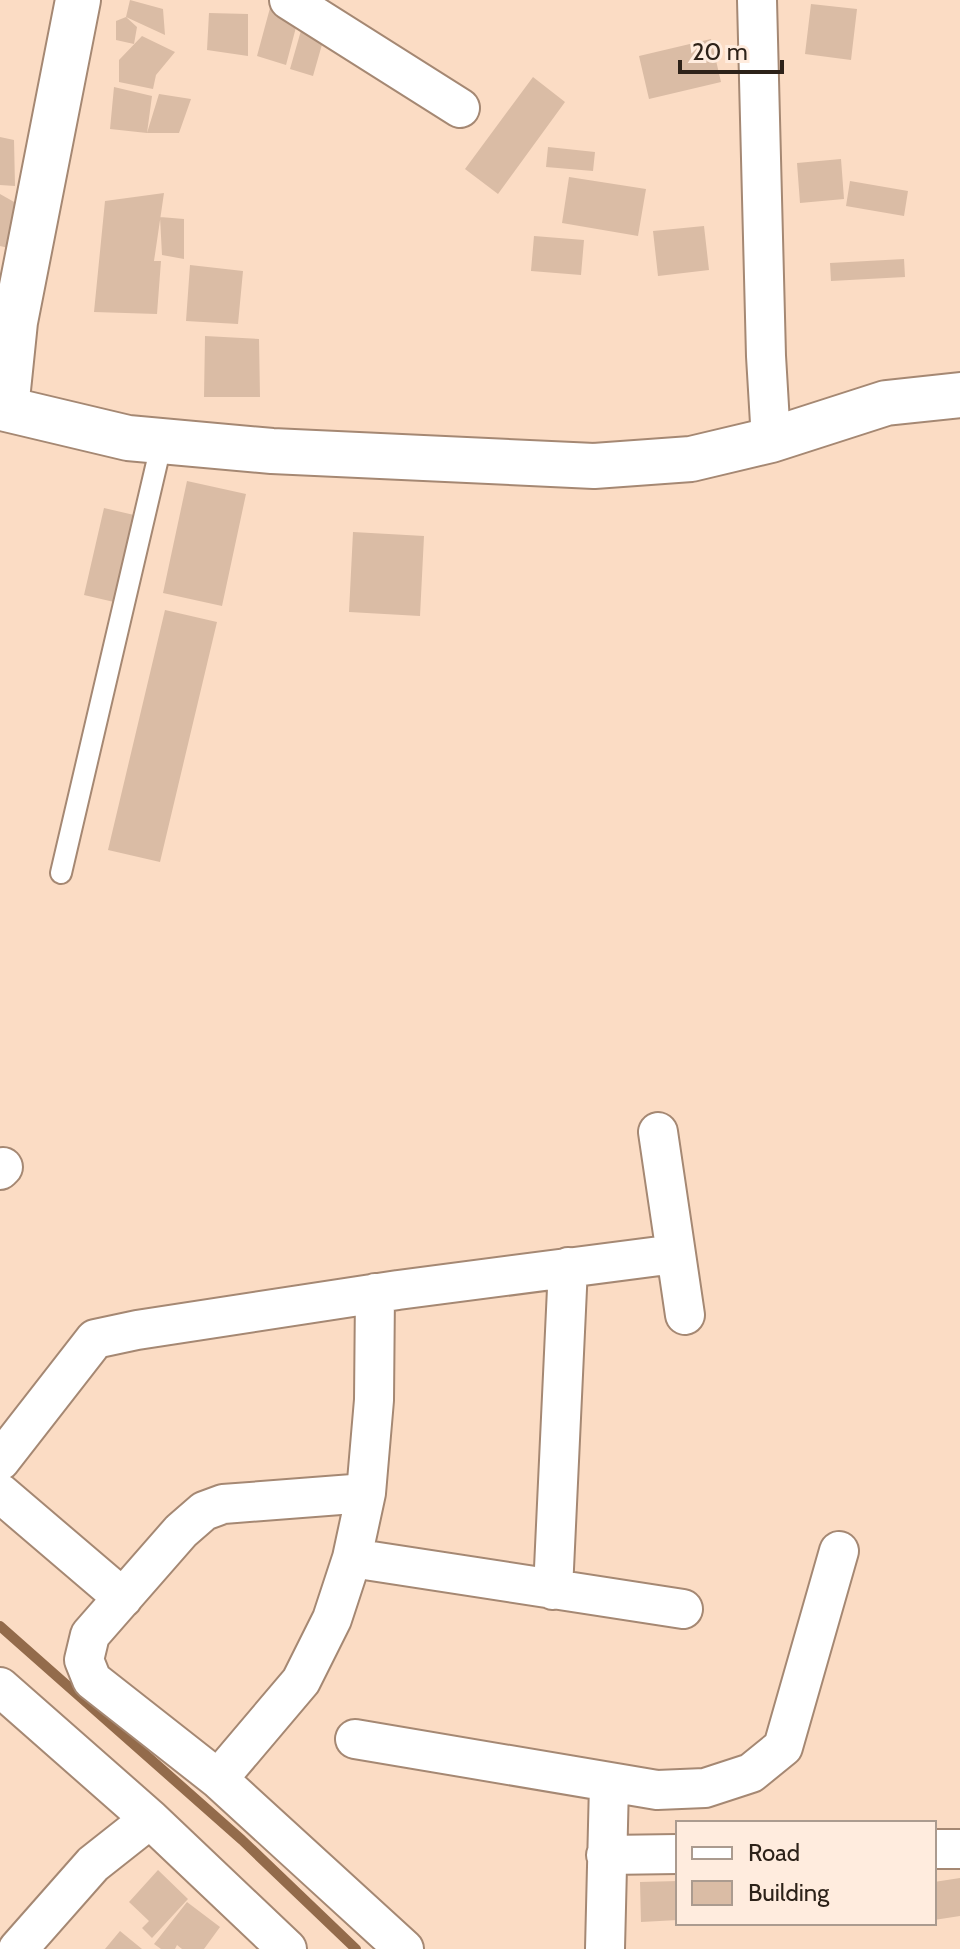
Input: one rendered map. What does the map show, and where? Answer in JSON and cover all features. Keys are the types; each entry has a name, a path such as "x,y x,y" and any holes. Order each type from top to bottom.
{"street":[{"path":"78,0 15,322 3,408 128,438 272,451 594,466 691,459 771,440 886,403 960,395"},
{"path":"289,0 460,108"},
{"path":"757,0 771,440"},
{"path":"658,1132 685,1315"},
{"path":"0,1461 95,1339 375,1293 675,1254"},
{"path":"553,1590 568,1267"},
{"path":"218,1779 301,1681 332,1619 352,1558 366,1493 374,1400 375,1293"},
{"path":"0,1493 123,1598"},
{"path":"366,1493 223,1504 204,1511 181,1531 90,1635 84,1660 92,1680 218,1779 404,1949"},
{"path":"355,1739 657,1790 705,1788 751,1773 783,1747 839,1551"},
{"path":"352,1558 683,1609"},
{"path":"0,1687 150,1819 287,1949"},
{"path":"605,1949 609,1784"},
{"path":"18,1949 93,1864 150,1819"},
{"path":"936,1849 960,1849"},
{"path":"606,1855 676,1854"}],"lane":[{"path":"61,873 162,441"}],"building":[{"path":"130,0 163,9 165,35 126,17"},
{"path":"811,4 857,9 851,60 805,54"},
{"path":"270,8 299,16 286,65 257,56"},
{"path":"209,13 248,14 248,56 207,50"},
{"path":"126,17 137,27 134,44 116,40 116,21"},
{"path":"302,27 325,34 313,76 290,69"},
{"path":"142,36 175,52 156,75 153,89 119,82 119,60"},
{"path":"711,39 721,82 649,99 639,56"},
{"path":"533,77 565,102 498,194 465,169"},
{"path":"114,87 152,96 147,133 110,129"},
{"path":"159,94 191,99 179,133 147,133"},
{"path":"0,137 14,140 15,186 0,185"},
{"path":"548,147 595,152 593,171 546,167"},
{"path":"841,159 844,199 800,203 797,163"},
{"path":"569,177 646,189 638,236 562,223"},
{"path":"850,181 908,191 904,216 846,206"},
{"path":"164,193 154,261 161,261 157,314 94,312 105,201"},
{"path":"0,194 23,207 13,249 0,246"},
{"path":"160,217 184,219 184,259 162,255"},
{"path":"704,226 709,270 658,276 653,231"},
{"path":"534,236 584,240 581,275 531,271"},
{"path":"904,259 905,277 831,281 830,263"},
{"path":"190,265 243,271 238,324 186,321"},
{"path":"205,336 259,339 260,397 204,397"},
{"path":"187,481 246,494 222,606 163,593"},
{"path":"104,508 134,515 114,602 84,595"},
{"path":"353,532 424,536 420,616 349,612"},
{"path":"165,610 217,622 160,862 108,850"},
{"path":"158,1870 188,1899 152,1938 142,1928 149,1921 129,1902"},
{"path":"960,1878 960,1916 936,1920 936,1882"},
{"path":"676,1881 676,1920 641,1922 640,1882"},
{"path":"187,1902 220,1927 204,1949 182,1949 177,1945 175,1949 161,1949 154,1944"},
{"path":"120,1931 142,1949 105,1949"}],"waterway":[{"path":"0,1626 242,1840 356,1949"}]}
